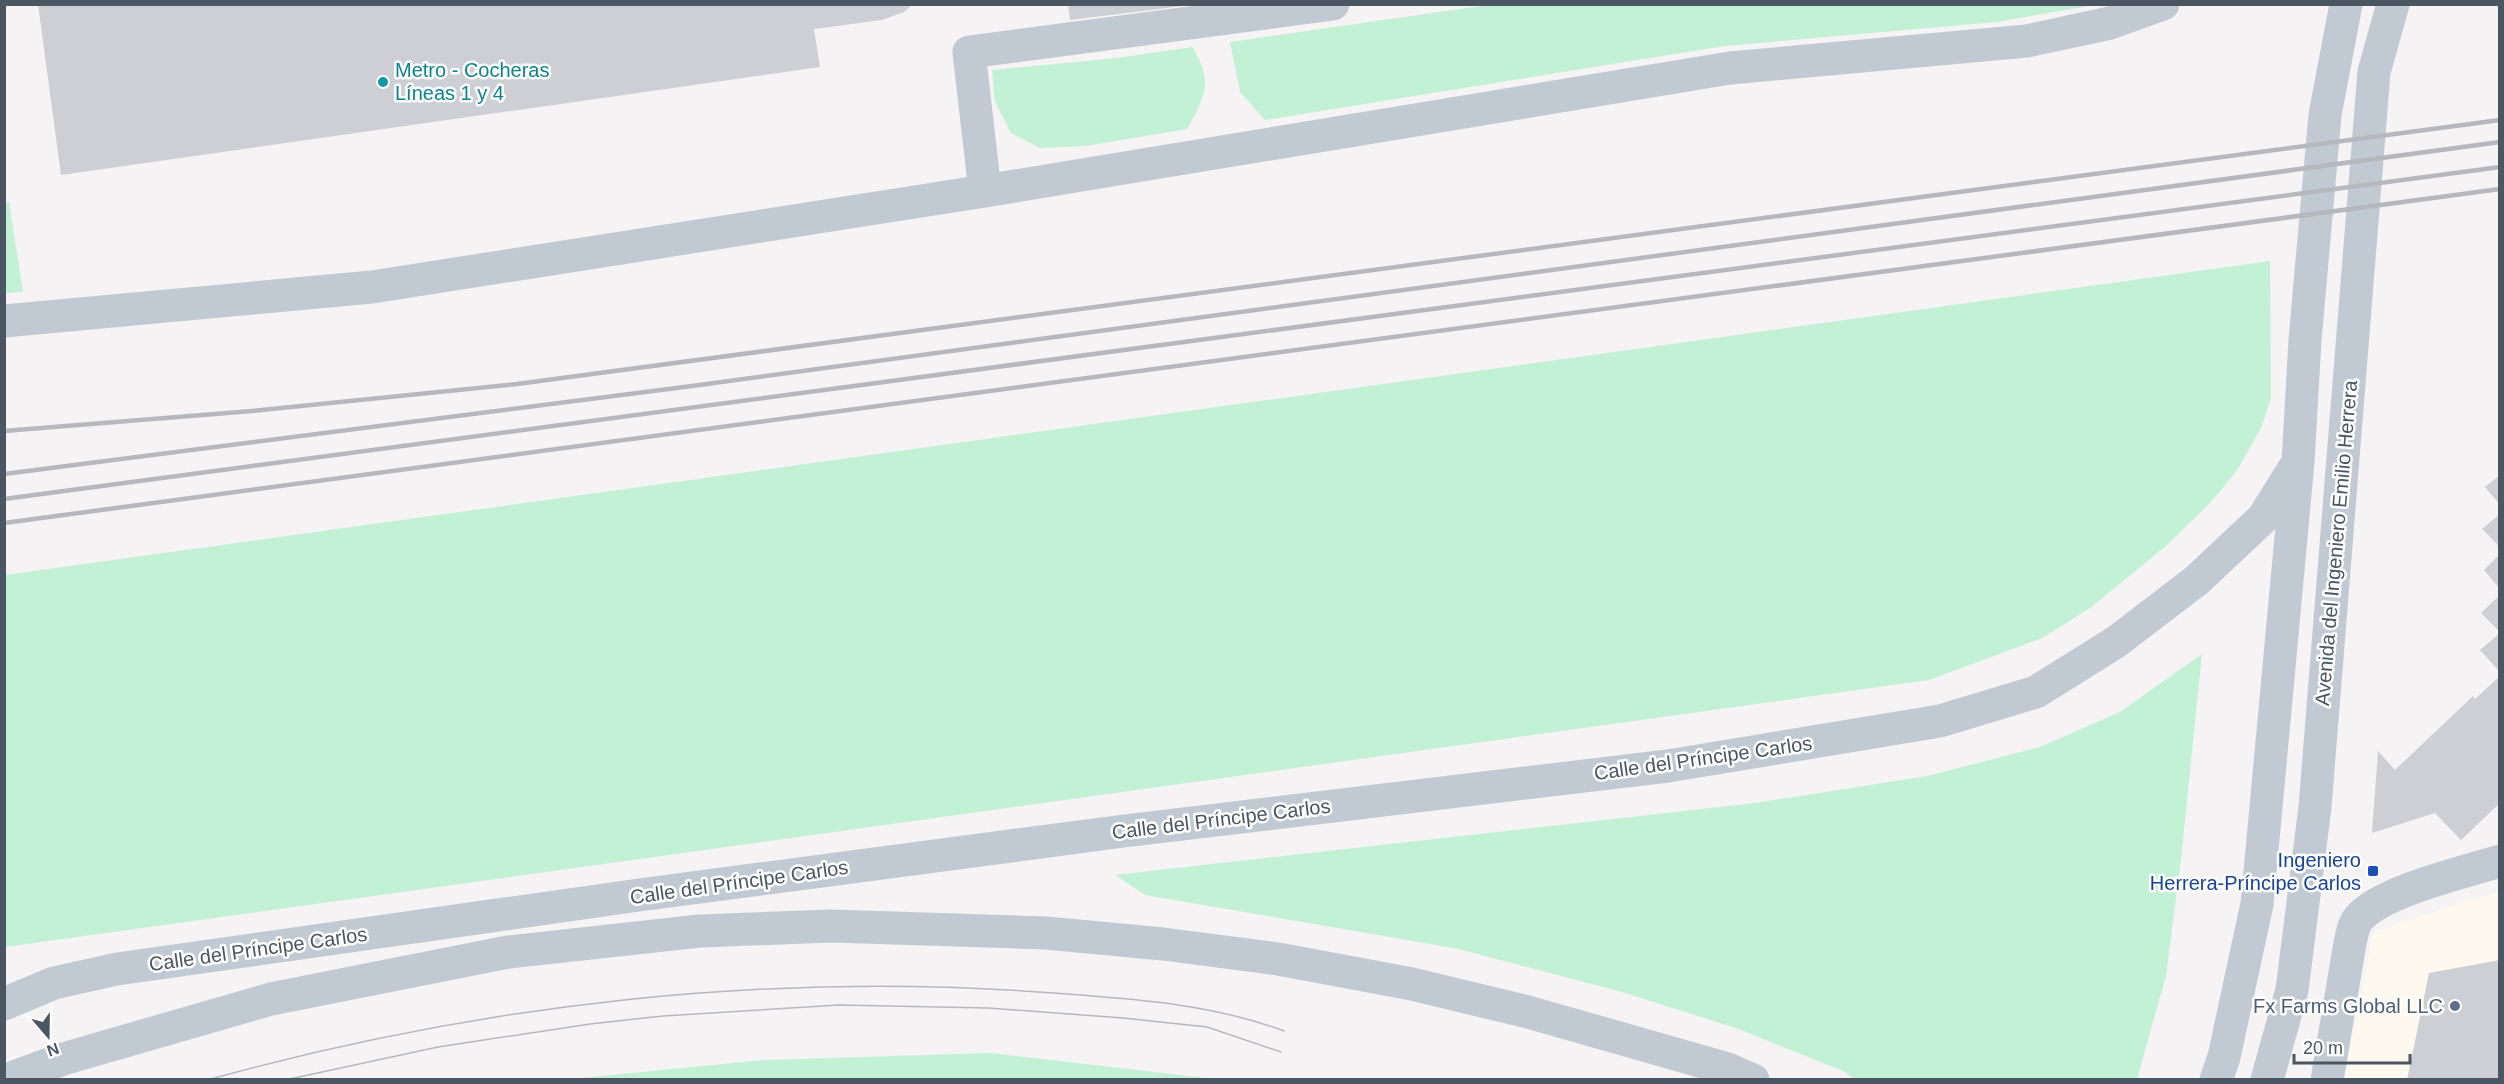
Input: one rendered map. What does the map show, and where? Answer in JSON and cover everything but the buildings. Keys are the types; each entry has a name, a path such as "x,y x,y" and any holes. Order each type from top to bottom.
{"street":[{"path":"985,191 969,52 1333,4"},
{"path":"4,321 372,287 985,191 1730,68 2027,41 2110,23 2163,4"},
{"path":"2216,1080 2224,1057 2257,904 2298,462 2305,340 2325,115 2346,4"},
{"name":"Avenida del Ingeniero Emilio Herrera","path":"2267,1080 2292,990 2315,807 2374,72 2393,4"},
{"name":"Calle del Príncipe Carlos","path":"4,1004 54,984 117,969 639,895 1124,831 1668,766 1940,721 2036,692 2116,642 2196,580 2263,518 2298,462"},
{"path":"2327,1080 2350,943 2354,925 2361,915 2379,903 2419,886 2499,861"},
{"name":"Calle del Príncipe Carlos","path":"6,1080 63,1059 271,999 508,952 700,931 831,926 1046,933 1163,944 1278,959 1412,984 1528,1012 1728,1069 1753,1080"},
{"name":"Calle del Príncipe Carlos","path":"4,986 54,984"}],"shaded area":[{"path":"2499,891 2499,1079 2344,1080 2373,932"}],"green space":[{"path":"1495,4 2095,5 1996,22 1725,46 1265,120 1240,92 1230,42"},
{"path":"1192,47 1199,59 1205,80 1202,98 1187,129 1085,146 1040,148 1011,133 995,102 992,70 1117,58"},
{"path":"9,202 23,292 5,293 4,203"},
{"path":"2270,261 2271,398 2261,428 2236,472 2210,503 2166,546 2090,608 2042,638 1929,680 5,947 5,575"},
{"path":"2202,654 2181,859 2166,976 2137,1079 1855,1079 1843,1071 1736,1028 1622,992 1454,948 1145,895 1115,875 1755,803 1927,776 2040,747 2120,712"},
{"path":"991,1053 1215,1079 570,1079 765,1060"}],"tram line":[{"path":"207,1080 415,1031 520,1013 626,1000 733,991 840,987 946,987 1053,993 1141,1000 1199,1008 1284,1031"},
{"path":"285,1080 438,1047 590,1024 663,1016 839,1005 988,1008 1123,1018 1207,1027 1281,1052"}],"railway":[{"path":"4,431 252,411 517,384 2500,120"},
{"path":"4,474 692,386 2500,142"},
{"path":"4,499 2500,167"},
{"path":"4,523 2500,189"}],"place":[{"name":"Metro - Cocheras Líneas 1 y 4","path":"383,82"},
{"name":"Ingeniero Herrera-Príncipe Carlos","path":"2373,871"},
{"name":"Fx Farms Global LLC","path":"2455,1006"}]}
